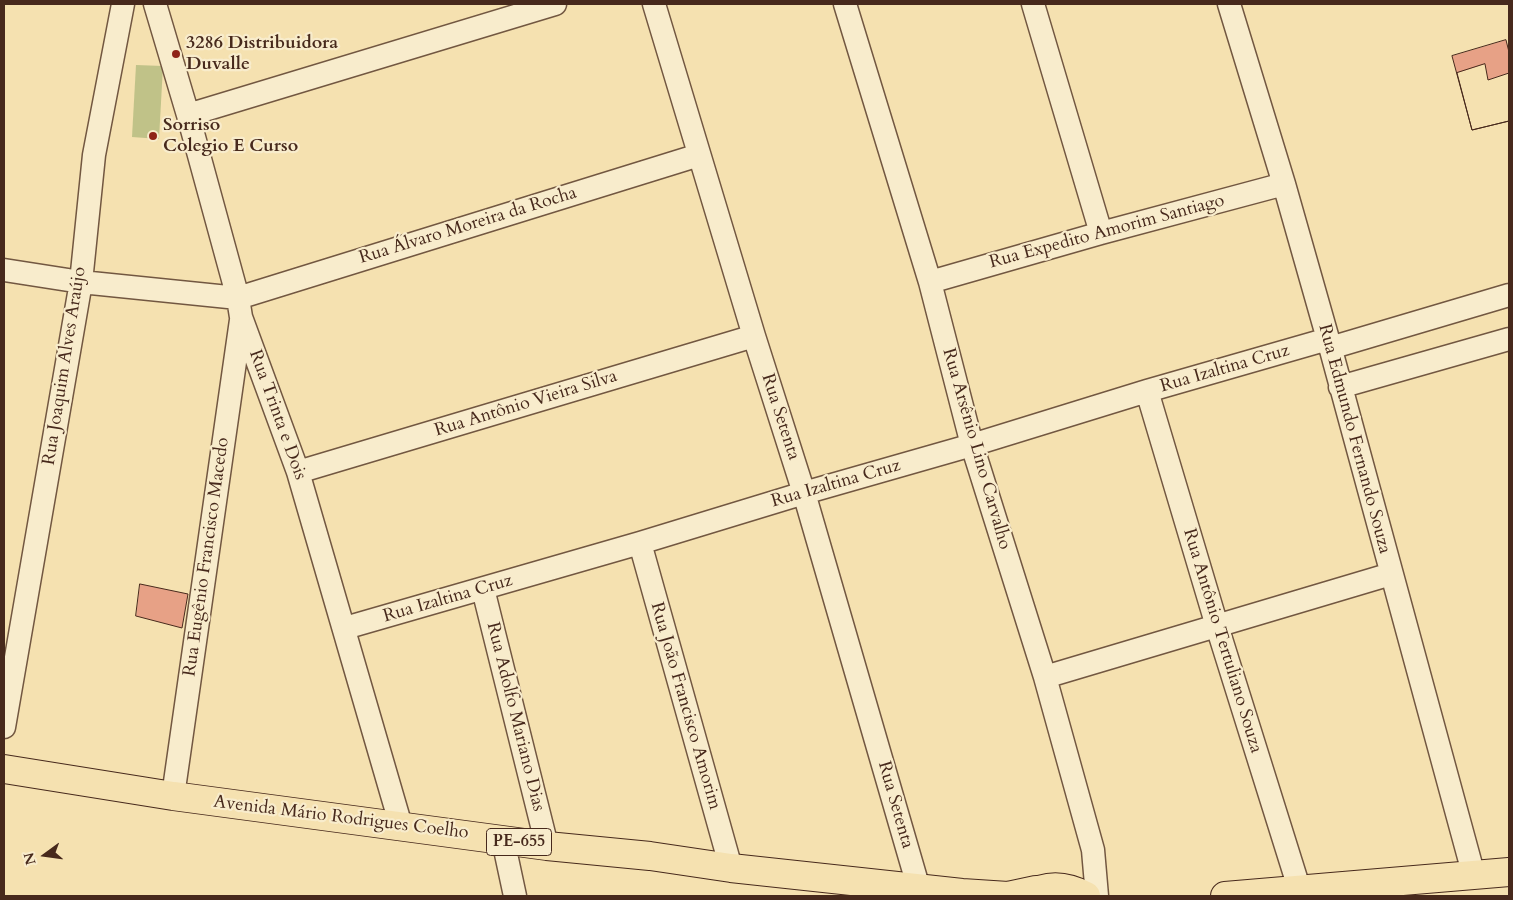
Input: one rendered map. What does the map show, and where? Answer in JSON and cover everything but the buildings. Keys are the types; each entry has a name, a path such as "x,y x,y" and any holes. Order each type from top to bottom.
{"main road":[{"name":"Avenida Mário Rodrigues Coelho","path":"4,769 173,796 547,846 650,856 731,868 919,889 1008,896 1031,893"},
{"path":"1225,896 1509,872"},
{"name":"PE-655","path":"1031,893 1052,887 1066,888 1086,896"}],"street":[{"name":"Rua Joaquim Alves Araújo","path":"4,727 81,282 94,154 122,4"},
{"name":"Rua Trinta e Dois","path":"154,4 188,114 240,308 298,472 402,826"},
{"path":"188,114 555,4"},
{"name":"Rua Setenta","path":"654,4 754,336 804,493 919,889"},
{"name":"Rua Arsênio Lino Carvalho","path":"845,4 930,282 972,445 1045,677 1094,850 1097,896"},
{"path":"1032,4 1101,233"},
{"name":"Rua Edmundo Fernando Souza","path":"1229,4 1284,184 1329,344 1474,876"},
{"name":"Rua Álvaro Moreira da Rocha","path":"240,308 699,155"},
{"name":"Rua Expedito Amorim Santiago","path":"930,282 1101,233 1284,184"},
{"path":"4,270 240,308"},
{"name":"Rua Izaltina Cruz","path":"345,628 972,445 1147,391 1509,296"},
{"name":"Rua Eugênio Francisco Macedo","path":"173,796 240,308"},
{"name":"Rua Antônio Vieira Silva","path":"298,472 754,336"},
{"path":"1340,387 1509,338"},
{"name":"Rua Antônio Tertuliano Souza","path":"1147,391 1217,626 1300,891"},
{"name":"Rua João Francisco Amorim","path":"640,543 731,868"},
{"path":"1045,677 1391,574"},
{"name":"Rua Adolfo Mariano Dias","path":"483,589 547,846"},
{"path":"503,840 514,896"}],"green space":[{"path":"136,65 163,66 159,139 132,137"}],"place":[{"name":"3286 Distribuidora Duvalle","path":"176,54"},
{"name":"Sorriso Colegio E Curso","path":"153,136"}]}
